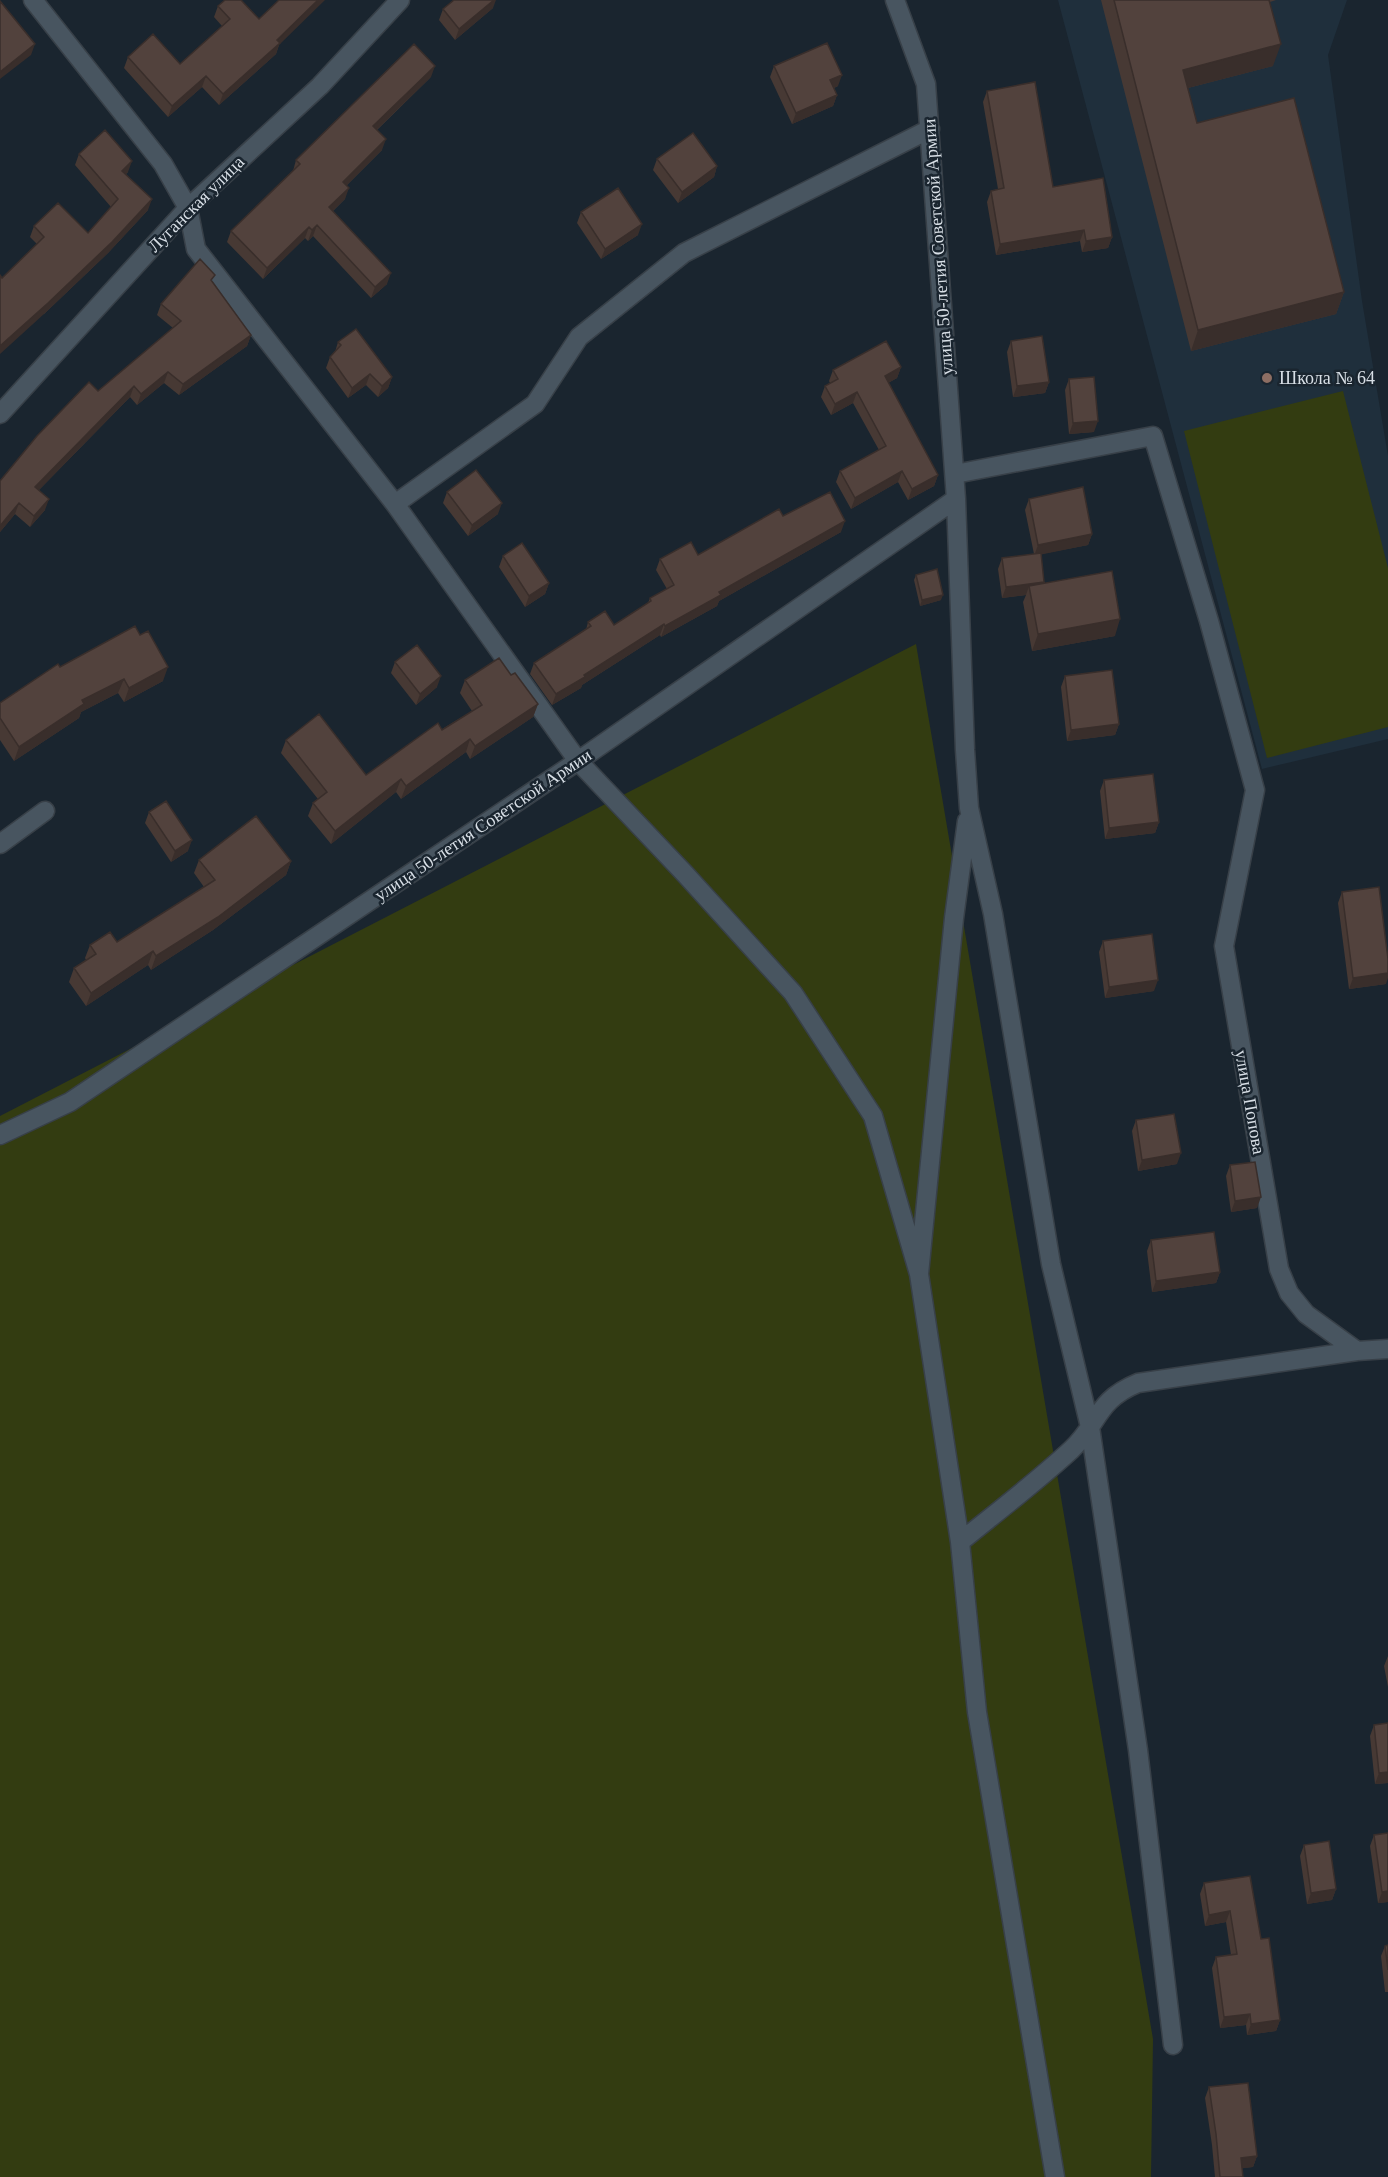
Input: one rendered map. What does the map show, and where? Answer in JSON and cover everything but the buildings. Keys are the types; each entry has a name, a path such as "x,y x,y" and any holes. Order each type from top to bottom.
{"street":[{"path":"33,0 163,164 188,208 196,249 395,504 578,761 686,875 792,993 873,1116 919,1274 960,1542 977,1712 1055,2177"},
{"name":"Луганская улица","path":"0,414 188,208 320,86 400,0"},
{"name":"улица 50-летия Советской Армии","path":"895,0 926,84 955,474 969,808"},
{"path":"395,504 534,404 579,337 684,253 930,129"},
{"name":"улица Попова","path":"955,474 1153,436 1209,621 1255,790 1224,946 1279,1269 1288,1293 1306,1314 1357,1351"},
{"name":"улица 50-летия Советской Армии","path":"0,1135 70,1102 578,761 956,499"},
{"path":"919,1274 954,918 969,808"},
{"path":"969,808 993,914 1051,1264 1090,1427 1138,1750 1173,2045"},
{"path":"0,844 45,811"},
{"path":"960,1542 1072,1449 1090,1427 1105,1403 1121,1390 1138,1383 1357,1351 1388,1349"}],"shaded area":[{"name":"Школа № 64","path":"1058,0 1347,0 1328,55 1362,301 1388,456 1388,739 1262,769"}],"green space":[{"path":"1343,391 1388,568 1388,727 1267,758 1184,431"},
{"path":"916,644 1153,2039 1151,2177 0,2177 0,1116"}],"place":[{"name":"Школа № 64","path":"1267,378"}]}
